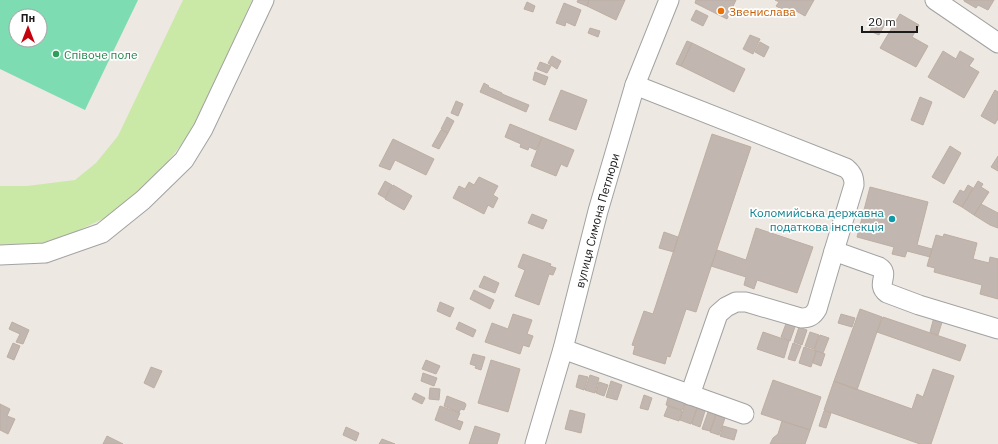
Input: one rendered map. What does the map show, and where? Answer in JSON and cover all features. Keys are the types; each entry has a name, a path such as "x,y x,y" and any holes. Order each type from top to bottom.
{"street":[{"path":"0,255 45,253 102,233 154,190 184,160 203,129 264,0"},
{"name":"вулиця Симона Петлюри","path":"535,444 563,349 598,211 635,85 669,0"},
{"path":"935,0 998,43"},
{"path":"635,85 846,168 851,172 854,178 854,185 814,315 808,318 801,318 746,302 736,302 726,307 718,314 690,395"},
{"path":"834,251 882,269 884,273 882,287 887,293 919,305 998,329"},
{"path":"563,349 744,414"}],"green space":[{"name":"Співоче поле","path":"0,0 138,0 85,110 0,69"},
{"path":"183,0 252,0 201,113 187,137 166,164 136,195 111,215 77,231 42,243 0,245 0,186 27,186 75,180 96,163 118,136"}],"building":[{"path":"578,0 589,0 587,6 577,2"},
{"path":"589,0 625,0 616,20 587,6"},
{"name":"Звенислава","path":"696,0 736,0 727,19 695,3"},
{"path":"775,0 814,0 805,16 791,8 789,13 776,6 779,2"},
{"path":"964,0 994,0 988,10 978,5 976,8"},
{"path":"527,2 535,6 533,12 524,9"},
{"path":"564,3 581,10 575,26 566,22 565,26 556,23"},
{"path":"696,10 708,16 703,26 691,20"},
{"path":"900,14 919,25 912,37 928,46 916,67 880,48"},
{"path":"877,17 886,22 879,35 870,31"},
{"path":"590,28 600,31 598,37 588,33"},
{"path":"750,35 760,39 753,54 743,49"},
{"path":"687,41 692,43 681,66 676,64"},
{"path":"760,42 769,47 764,57 755,52"},
{"path":"692,43 745,69 734,92 681,66"},
{"path":"943,51 956,59 960,51 974,59 969,66 979,72 964,98 928,77"},
{"path":"552,56 561,61 557,69 548,63"},
{"path":"540,62 551,66 547,73 537,69"},
{"path":"535,72 548,77 545,85 533,80"},
{"path":"484,83 489,86 488,87 502,94 529,105 526,112 480,92"},
{"path":"561,90 587,100 576,130 549,120"},
{"path":"995,90 998,92 998,120 995,124 981,116"},
{"path":"920,97 932,102 923,125 911,120"},
{"path":"456,101 463,104 458,116 451,113"},
{"path":"447,117 454,121 448,133 441,129"},
{"path":"510,124 542,137 536,150 529,147 528,150 520,147 521,144 505,137"},
{"path":"441,130 448,133 439,149 432,146"},
{"path":"712,134 751,147 696,312 686,309 670,357 667,356 665,364 633,354 635,346 632,345 644,311 653,314"},
{"path":"542,137 574,150 567,167 561,164 556,176 531,166"},
{"path":"393,139 434,159 426,175 395,160 390,170 379,166"},
{"path":"950,146 961,153 944,184 932,177"},
{"path":"998,156 998,171 991,167"},
{"path":"479,177 498,186 493,195 498,198 493,208 488,205 484,214 453,198 459,186 465,189 469,182 474,185"},
{"path":"385,181 392,185 385,198 378,194"},
{"path":"978,181 983,184 981,187 989,192 974,215 962,207"},
{"path":"393,185 412,196 404,210 385,199"},
{"path":"968,185 973,188 962,207 953,202 960,190 964,192"},
{"name":"Коломийська державна податкова інспекція","path":"870,187 928,202 917,245 932,249 930,257 907,251 905,257 892,254 894,247 857,237"},
{"path":"981,204 998,213 998,228 974,215"},
{"path":"532,214 547,220 543,229 528,223"},
{"path":"756,228 813,247 797,293 757,280 754,289 744,285 746,277 711,266 717,250 746,260"},
{"path":"664,232 678,237 674,252 659,248"},
{"path":"944,234 977,243 973,259 989,263 990,257 998,259 998,299 980,294 982,285 934,272 935,268 927,266 936,235 943,237"},
{"path":"523,254 551,264 550,266 556,268 553,275 549,274 539,305 515,296 525,270 518,267"},
{"path":"484,276 499,283 495,293 479,287"},
{"path":"474,290 494,300 490,309 470,299"},
{"path":"440,302 454,308 450,317 437,311"},
{"path":"860,309 882,317 857,390 834,381"},
{"path":"513,314 532,320 527,334 533,336 529,347 523,345 520,354 485,342 492,323 508,329"},
{"path":"841,314 855,318 852,327 838,323"},
{"path":"883,317 966,345 960,361 877,332"},
{"path":"934,317 943,319 938,335 930,332"},
{"path":"787,321 796,324 790,341 781,337"},
{"path":"12,322 29,330 23,344 16,342 20,334 9,329"},
{"path":"459,322 476,330 473,337 456,329"},
{"path":"799,327 807,330 802,345 794,342"},
{"path":"763,332 789,341 784,358 757,349"},
{"path":"810,332 819,335 814,349 805,346"},
{"path":"820,335 829,338 823,353 814,350"},
{"path":"13,343 20,346 14,360 7,357"},
{"path":"793,343 801,346 795,361 788,359"},
{"path":"804,347 816,351 811,367 799,363"},
{"path":"816,351 825,354 821,366 813,363"},
{"path":"473,354 485,357 481,370 470,364"},
{"path":"426,360 440,366 436,374 422,369"},
{"path":"491,360 520,369 508,412 478,403"},
{"path":"151,367 162,371 154,388 144,383"},
{"path":"933,369 954,376 931,444 920,444 824,410 834,381 912,409 917,394 923,397"},
{"path":"423,373 437,378 434,386 421,381"},
{"path":"579,375 588,377 584,390 576,387"},
{"path":"590,375 599,378 595,393 585,390"},
{"path":"773,380 821,397 810,430 761,414"},
{"path":"611,381 622,385 617,400 606,397"},
{"path":"599,382 608,385 604,396 596,393"},
{"path":"430,388 440,389 439,400 429,399"},
{"path":"415,393 425,398 422,404 412,399"},
{"path":"669,394 686,400 682,410 666,405"},
{"path":"644,395 652,398 648,410 640,408"},
{"path":"447,396 465,403 466,405 464,410 461,409 459,412 444,406"},
{"path":"0,404 10,409 7,416 15,419 8,434 0,430"},
{"path":"685,404 697,408 691,424 680,420"},
{"path":"440,406 460,413 457,420 463,422 460,430 435,420"},
{"path":"668,406 682,411 679,421 664,416"},
{"path":"697,408 705,411 700,427 692,424"},
{"path":"570,410 585,414 581,433 565,429"},
{"path":"824,411 831,413 826,428 819,426"},
{"path":"708,412 716,414 710,431 702,429"},
{"path":"716,415 725,418 719,435 710,432"},
{"path":"782,421 810,430 805,444 770,444 773,438 778,434"},
{"path":"475,426 500,434 497,444 469,444"},
{"path":"723,426 737,430 734,440 720,436"},
{"path":"346,427 359,433 356,441 343,435"},
{"path":"107,436 123,444 103,444"},
{"path":"382,439 395,444 379,444"}],"place":[{"name":"Звенислава","path":"721,11"},
{"name":"Співоче поле","path":"56,54"},
{"name":"Коломийська державна податкова інспекція","path":"892,219"}]}
